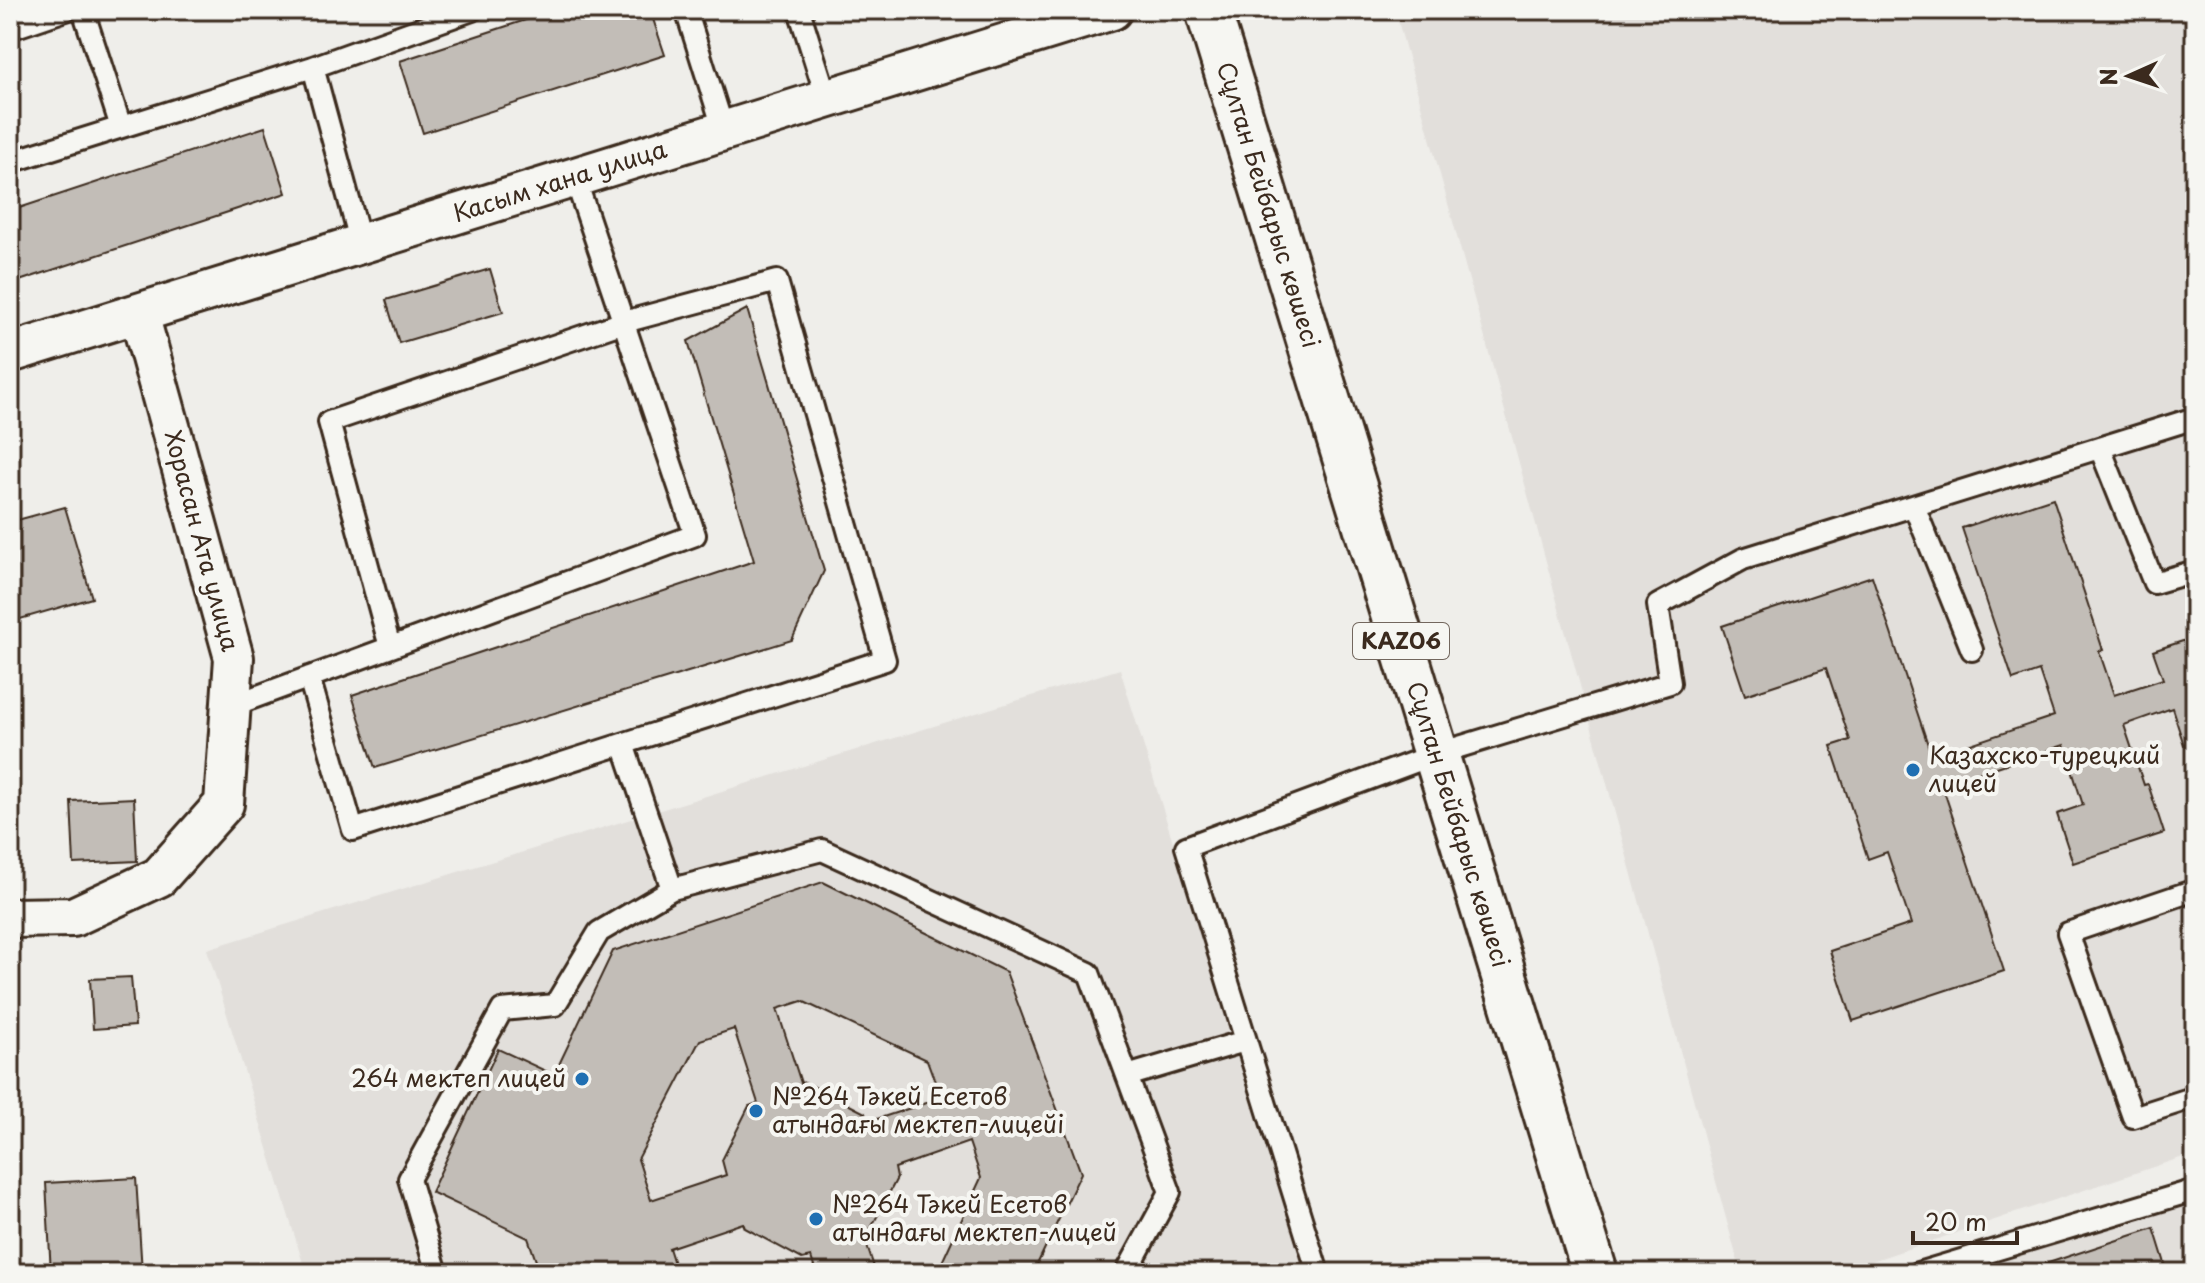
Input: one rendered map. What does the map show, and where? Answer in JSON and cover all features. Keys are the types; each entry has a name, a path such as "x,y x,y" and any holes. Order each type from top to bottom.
{"main road":[{"name":"Сұлтан Бейбарыс көшесі","path":"1208,10 1595,1273"}],"street":[{"name":"Касым хана улица","path":"10,353 1112,10"},
{"name":"Хорасан Ата улица","path":"10,918 73,917 159,877 224,804 234,658 139,314"}],"lane":[{"path":"10,29 66,10"},
{"path":"83,10 121,127"},
{"path":"10,162 313,67 472,10"},
{"path":"686,10 724,131"},
{"path":"799,10 827,99"},
{"path":"313,67 361,244"},
{"path":"231,706 695,535 575,178"},
{"path":"309,677 353,830 885,660 777,281 624,322 329,422 390,647"},
{"path":"1318,1273 1186,847 1436,754 1670,683 1658,605 1743,559 2195,418"},
{"path":"2100,448 2154,583 2195,571"},
{"path":"1914,506 1972,650"},
{"path":"623,744 672,889"},
{"path":"437,1273 409,1179 502,1010 555,1005 599,932 672,889 822,850 1089,973 1170,1192 1126,1273"},
{"path":"2195,890 2068,933 2133,1117 2195,1097"},
{"path":"1127,1076 1245,1041"},
{"path":"1918,1273 2195,1190"}],"shaded area":[{"path":"1395,10 2195,10 2195,1153 1836,1273 1741,1273"},
{"name":"№264 Тәкей Есетов атындағы мектеп-лицейі","path":"1120,669 1305,1273 306,1273 207,949"},
{"path":"2195,1197 2195,1273 1966,1273"}],"building":[{"path":"546,10 650,10 665,55 423,133 400,61 547,13"},
{"path":"265,127 286,193 10,284 10,211"},
{"path":"490,269 503,312 399,343 386,300"},
{"path":"747,309 824,571 792,640 375,768 352,695 754,561 688,341"},
{"name":"Казахско-турецкий лицей","path":"2053,498 2103,650 2099,651 2114,695 2163,679 2153,651 2195,637 2195,741 2184,745 2172,708 2124,725 2164,833 2073,863 2057,814 2083,805 2064,745 1942,785 2004,971 1853,1021 1830,951 1911,924 1887,852 1868,859 1831,746 1850,740 1826,668 1745,695 1722,626 1872,576 1932,757 2054,716 2039,671 2013,680 1962,528"},
{"path":"65,507 92,598 10,622 10,522"},
{"path":"134,798 137,861 74,864 71,801"},
{"name":"264 мектеп лицей","path":"823,882 1006,972 1081,1173 1033,1273 937,1273 981,1178 969,1142 895,1168 897,1178 864,1237 876,1273 816,1273 811,1257 802,1259 745,1228 743,1223 669,1248 677,1273 530,1273 536,1261 528,1238 431,1192 498,1049 554,1075 613,951","holes":["802,1001 927,1060 941,1098 868,1122 865,1113 805,1082 801,1083 777,1009","734,1029 758,1103 749,1106 722,1160 726,1175 651,1200 638,1159 700,1040"]},
{"path":"131,977 135,1026 93,1029 90,979"},
{"path":"136,1178 142,1272 51,1273 46,1183"},
{"path":"2154,1228 2168,1273 2018,1273"}],"place":[{"name":"Казахско-турецкий лицей","path":"1913,770"},
{"name":"264 мектеп лицей","path":"582,1079"},
{"name":"№264 Тәкей Есетов атындағы мектеп-лицейі","path":"756,1111"},
{"name":"№264 Тәкей Есетов атындағы мектеп-лицей","path":"816,1219"}]}
